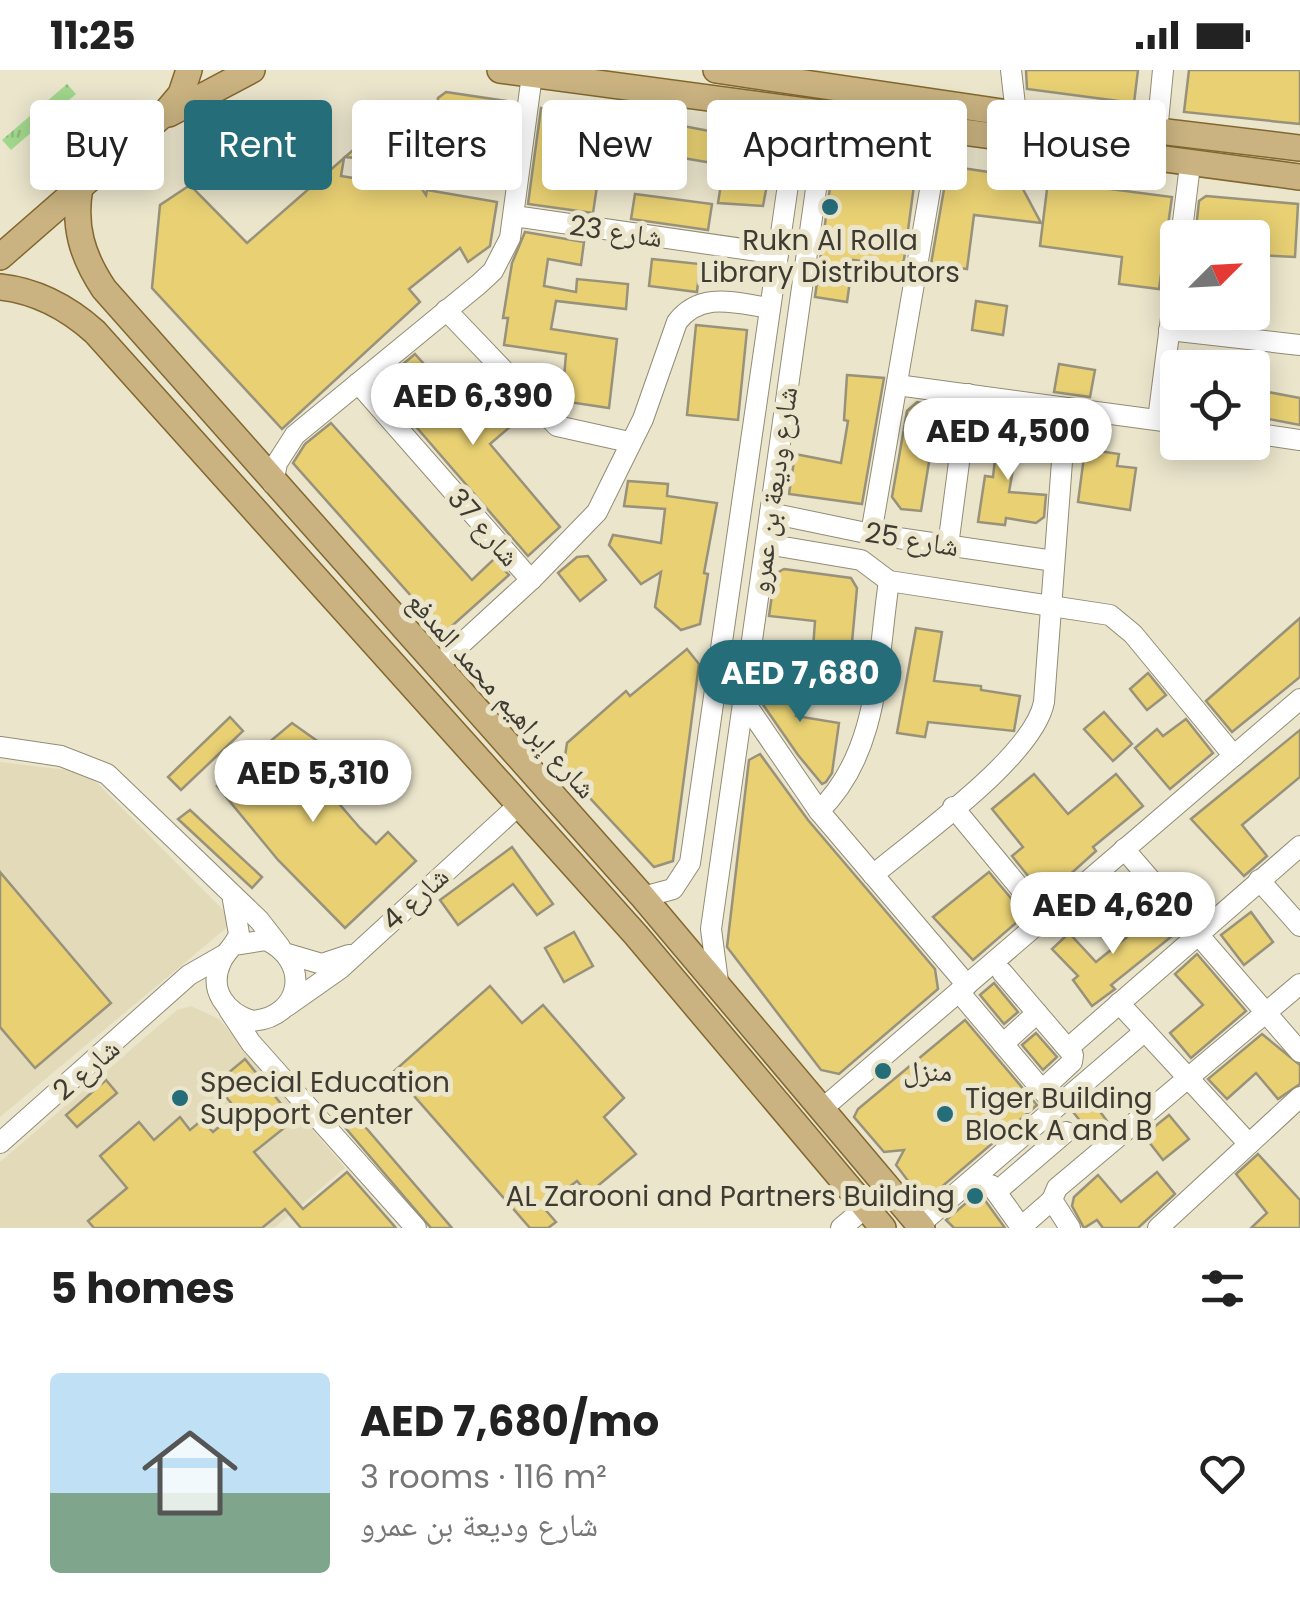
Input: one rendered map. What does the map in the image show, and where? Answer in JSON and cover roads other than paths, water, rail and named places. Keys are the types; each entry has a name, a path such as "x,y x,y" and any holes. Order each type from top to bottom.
{"main road":[{"path":"164,112 181,94 189,70"},
{"path":"164,117 252,70"},
{"path":"500,70 717,100"},
{"path":"716,70 987,110"},
{"path":"770,100 778,93 830,97 860,92"},
{"path":"1166,133 1300,148"},
{"path":"967,136 1300,177"},
{"path":"0,257 75,190"},
{"name":"شارع إبراهيم محمد المدفع","path":"80,190 77,229 94,274 273,484 643,896 920,1226"},
{"path":"0,287 34,294 60,305 94,332 520,804 882,1228"},
{"path":"438,713 439,705 450,702 504,758 526,768"}],"street":[{"path":"1010,70 1014,100"},
{"path":"1160,100 1163,70"},
{"path":"273,484 287,444 492,271 510,238 532,74"},
{"path":"1183,220 1190,165"},
{"name":"شارع وديعة بن عمرو","path":"643,896 673,889 688,870 786,190"},
{"name":"شارع وديعة بن عمرو","path":"720,988 710,938 816,190"},
{"path":"871,534 930,190"},
{"path":"784,211 792,214 798,226 792,275 798,319"},
{"name":"شارع 23","path":"514,216 778,254"},
{"path":"436,667 587,526 643,419 677,322 685,312 707,301 770,308"},
{"path":"446,310 557,426 629,442"},
{"path":"1169,350 1169,330 1300,344"},
{"name":"شارع 37","path":"358,383 531,580"},
{"path":"897,385 1160,420"},
{"path":"948,546 968,394"},
{"path":"873,874 1017,752 1037,726 1044,702 1066,408"},
{"path":"1270,436 1300,440"},
{"name":"شارع 25","path":"770,513 871,534 1054,561"},
{"path":"766,544 861,560 889,581 1101,611 1127,626 1234,756"},
{"path":"819,811 846,781 866,741 889,581"},
{"path":"743,700 819,811 873,874 1054,1107"},
{"path":"822,1109 1298,704"},
{"path":"707,735 714,755 712,794 719,802 729,801"},
{"path":"0,747 62,756 107,774 259,920 284,951 297,980 270,1043 280,1072"},
{"name":"شارع 4","path":"284,1010 325,982 520,804"},
{"path":"953,807 1044,917"},
{"path":"1074,1043 1300,846"},
{"path":"1124,849 1300,1052"},
{"path":"1259,880 1300,926"},
{"path":"232,898 240,922 216,982 224,1002 251,1043 416,1228"},
{"path":"230,950 250,940 322,964 355,952"},
{"name":"شارع 2","path":"0,1143 172,995 190,975 230,950"},
{"path":"1002,972 1074,1058 1042,1089"},
{"path":"980,1171 1021,1227 1088,1161 1190,1080 1300,984"},
{"path":"172,995 191,990 224,1002 252,1021 284,1010"},
{"path":"1119,1003 1249,1144"},
{"path":"1004,1044 1038,1012"},
{"path":"920,1226 1054,1107 1146,1032"},
{"path":"1158,1228 1300,1097"},
{"path":"996,1192 1066,1132"},
{"path":"1052,1198 1070,1228"},
{"path":"841,1228 865,1208"}],"place":[{"name":"Rukn Al Rolla Library Distributors","path":"830,207"},
{"name":"منزل","path":"883,1071"},
{"name":"Special Education Support Center","path":"180,1098"},
{"name":"Tiger Building Block A and B","path":"945,1114"},
{"name":"AL Zarooni and Partners Building","path":"975,1196"}]}
